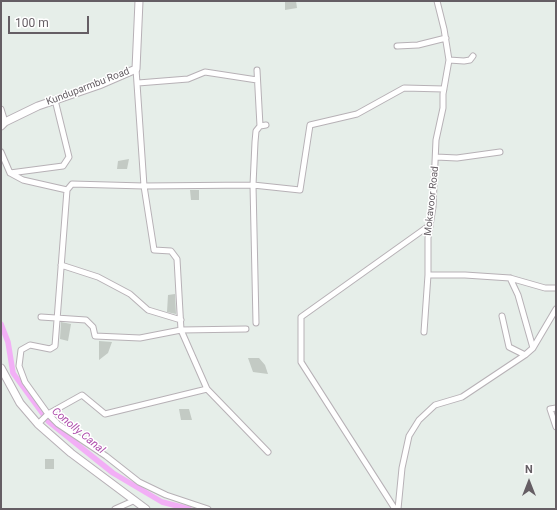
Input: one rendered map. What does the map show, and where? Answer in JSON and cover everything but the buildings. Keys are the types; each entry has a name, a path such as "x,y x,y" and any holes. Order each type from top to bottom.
{"main road":[{"name":"Kunduparmbu Road","path":"3,124 55,100 99,85 136,69 139,1"},
{"path":"1,368 20,403 38,424 94,470 124,491 133,501 146,509"}],"street":[{"name":"Mokavoor Road","path":"424,332 428,275 428,238 436,157 436,140 443,108 444,90 449,60 446,38 437,1"},
{"path":"397,46 418,45 446,38"},
{"path":"449,60 464,61 470,60 473,56"},
{"path":"136,69 144,186 154,250 171,252 177,259 181,330 208,389 268,452"},
{"path":"257,70 260,126"},
{"path":"138,83 188,79 205,72 257,80"},
{"path":"208,509 172,497 139,482 106,456 58,424 48,414 25,382 20,366 21,350 30,345 50,348 55,346 67,190 72,184 144,186 253,185 300,190 310,125 357,114 404,88 444,90"},
{"path":"10,173 64,166 69,157 55,100"},
{"path":"1,109 3,124"},
{"path":"256,323 253,185 255,142 256,131 260,126 266,125"},
{"path":"1,152 10,173 23,180 67,190"},
{"path":"436,157 457,158 500,152"},
{"path":"395,509 301,362 301,318 430,225"},
{"path":"61,265 98,277 130,294 148,310 181,320"},
{"path":"428,275 464,275 510,278 545,288 556,288"},
{"path":"510,278 518,295 533,348"},
{"path":"398,509 402,468 409,436 419,420 435,405 462,397 525,355 533,348 556,309"},
{"path":"502,316 509,347 525,355"},
{"path":"41,317 86,320 93,327 95,336 140,338 181,330 246,329"},
{"path":"38,424 48,414 82,395 105,414 208,389"},
{"path":"556,408 550,409 556,427"},
{"path":"115,509 133,501"}],"waterway":[{"name":"Conolly Canal","path":"1,324 8,342 13,373 48,421 113,473 162,502 189,509"}]}
